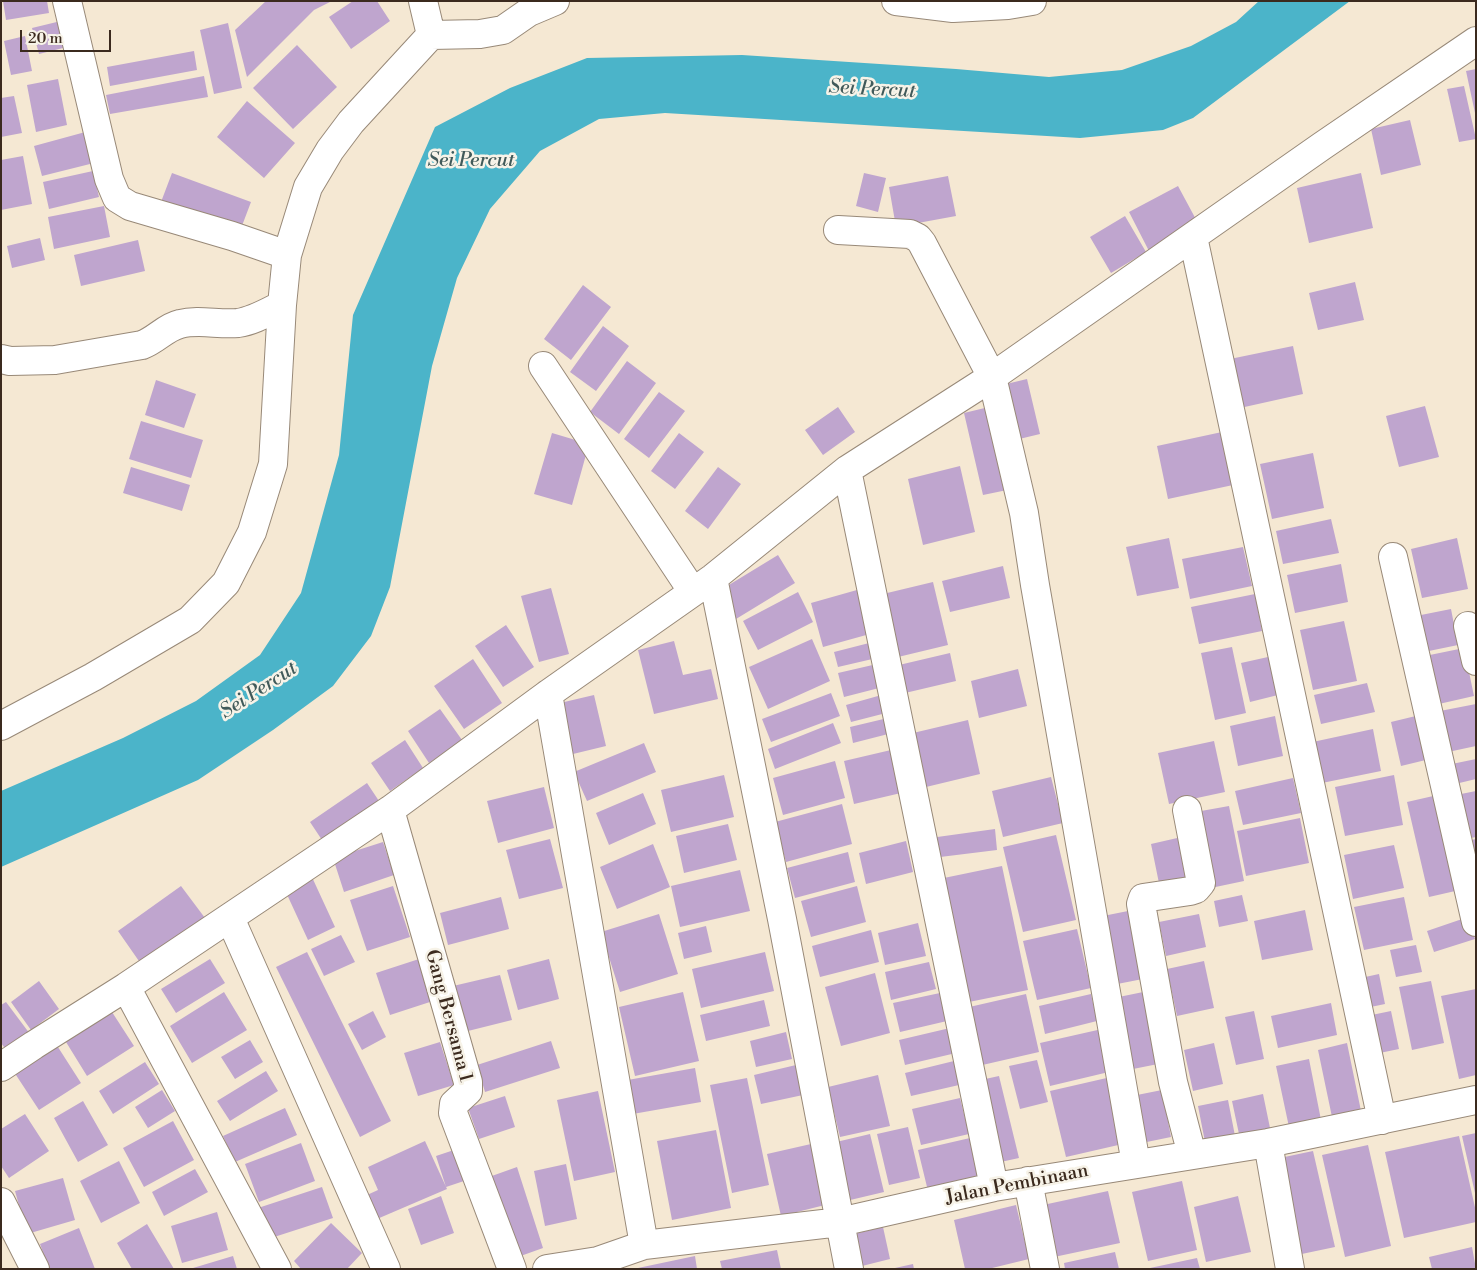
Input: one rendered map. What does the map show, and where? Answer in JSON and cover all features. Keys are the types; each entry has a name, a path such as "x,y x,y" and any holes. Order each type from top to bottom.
{"street":[{"path":"67,1 109,179 117,198 130,206 232,236 286,255"},
{"path":"423,1 431,35"},
{"path":"1,726 93,677 190,620 226,583 252,532 273,464 286,255 308,187 330,150 351,122 431,35 480,34 503,30 529,12 554,1"},
{"path":"896,1 953,8 1008,5 1032,1"},
{"path":"1,1067 126,987 390,810 548,694 703,586 847,470 992,377 1322,146 1476,41"},
{"path":"838,230 910,234 918,238 992,377 1024,513 1136,1164"},
{"path":"1193,237 1382,1120"},
{"path":"1,359 10,361 55,360 142,345 150,342 176,324 191,321 242,322 282,305"},
{"path":"543,366 703,586 782,919 848,1269"},
{"path":"847,470 994,1187"},
{"path":"1393,557 1476,922"},
{"path":"1468,626 1476,661"},
{"path":"548,694 644,1245"},
{"name":"Gang Bersama 1","path":"390,810 468,1082 468,1090 454,1104 453,1113 512,1269"},
{"path":"1187,810 1201,883 1196,889 1190,891 1143,898 1142,904 1173,1082 1192,1155"},
{"path":"230,918 386,1269"},
{"path":"126,987 277,1269"},
{"name":"Jalan Pembinaan","path":"553,1267 598,1261 644,1245 840,1222 994,1187 1268,1143 1476,1100"},
{"path":"1268,1143 1290,1269"},
{"path":"1028,1181 1044,1269"},
{"path":"1,1202 35,1269"}],"water":[{"name":"Sei Percut","path":"1259,1 1350,1 1193,118 1163,130 1080,138 665,113 599,119 540,151 490,209 457,278 432,366 390,587 371,636 333,686 273,730 198,780 1,867 1,791 123,738 196,701 260,655 301,593 339,455 353,315 435,127 510,88 587,58 742,55 1049,77 1122,70 1191,46 1236,22"}],"building":[{"path":"3,1 47,1 49,13 6,20"},
{"path":"266,1 332,1 314,10 247,77 235,30"},
{"path":"353,1 377,1 390,21 351,49 329,17"},
{"path":"65,20 71,46 39,54 32,28"},
{"path":"228,23 242,88 214,94 200,30"},
{"path":"25,36 32,71 11,75 4,41"},
{"path":"297,45 337,87 293,129 253,88"},
{"path":"194,51 197,70 110,86 107,67"},
{"path":"1476,69 1476,113 1475,113 1466,71"},
{"path":"204,76 208,97 110,114 106,95"},
{"path":"58,79 67,125 36,132 27,85"},
{"path":"1464,86 1476,139 1459,142 1447,89"},
{"path":"14,96 22,133 1,137 1,98"},
{"path":"247,101 295,143 264,178 217,137"},
{"path":"1410,120 1421,165 1381,175 1371,129"},
{"path":"89,131 98,162 42,176 34,146"},
{"path":"23,156 32,204 1,210 1,160"},
{"path":"93,171 99,197 49,209 43,182"},
{"path":"172,173 251,202 240,231 161,202"},
{"path":"864,173 886,178 878,212 856,206"},
{"path":"1361,173 1373,228 1309,243 1297,188"},
{"path":"948,176 956,216 896,227 889,187"},
{"path":"1178,186 1199,225 1149,251 1129,212"},
{"path":"104,206 110,237 54,249 48,217"},
{"path":"1125,216 1146,252 1111,273 1090,237"},
{"path":"40,238 45,260 12,268 7,246"},
{"path":"138,240 145,271 81,286 74,255"},
{"path":"1355,282 1364,320 1318,330 1309,293"},
{"path":"583,285 611,307 571,360 544,339"},
{"path":"603,326 629,346 596,391 570,372"},
{"path":"1293,346 1303,394 1240,408 1230,359"},
{"path":"627,361 656,383 619,434 590,412"},
{"path":"1027,379 1040,434 1011,441 998,386"},
{"path":"156,380 196,394 184,428 145,415"},
{"path":"659,392 685,411 649,458 624,439"},
{"path":"993,406 1012,489 983,495 964,413"},
{"path":"1425,406 1439,457 1399,467 1386,416"},
{"path":"838,407 855,432 823,455 805,430"},
{"path":"141,421 203,440 191,478 129,459"},
{"path":"1222,432 1233,485 1168,499 1157,446"},
{"path":"552,433 589,444 572,505 534,494"},
{"path":"679,433 704,452 675,489 651,471"},
{"path":"1313,453 1324,508 1272,519 1260,464"},
{"path":"960,466 975,532 923,545 908,479"},
{"path":"131,467 190,485 182,511 123,493"},
{"path":"718,467 741,484 708,529 685,511"},
{"path":"1331,519 1339,553 1283,564 1276,531"},
{"path":"1169,538 1179,588 1137,596 1126,547"},
{"path":"1457,538 1468,589 1422,598 1411,549"},
{"path":"1243,547 1252,586 1190,599 1182,559"},
{"path":"778,555 795,583 736,619 719,591"},
{"path":"1341,564 1348,602 1295,613 1287,575"},
{"path":"1003,566 1010,598 950,612 942,581"},
{"path":"933,582 948,645 898,657 883,594"},
{"path":"551,588 569,654 539,662 521,596"},
{"path":"864,588 877,632 823,647 811,603"},
{"path":"798,592 813,622 758,650 743,621"},
{"path":"1255,594 1262,631 1199,644 1191,607"},
{"path":"1451,609 1458,645 1424,652 1416,616"},
{"path":"1344,621 1357,681 1313,690 1300,630"},
{"path":"506,625 534,667 503,687 475,646"},
{"path":"812,639 830,681 768,709 749,667"},
{"path":"674,641 683,675 711,669 718,699 654,714 638,650"},
{"path":"877,641 881,657 838,667 834,652"},
{"path":"1232,647 1246,713 1215,720 1201,653"},
{"path":"1464,648 1474,696 1430,706 1420,657"},
{"path":"950,653 956,681 905,693 899,665"},
{"path":"1277,655 1286,693 1250,702 1241,663"},
{"path":"473,659 502,703 464,729 434,686"},
{"path":"877,664 883,687 844,697 838,673"},
{"path":"1018,669 1027,706 979,718 971,681"},
{"path":"1367,683 1375,712 1321,724 1314,695"},
{"path":"831,693 840,716 771,742 762,719"},
{"path":"885,694 890,712 851,722 846,705"},
{"path":"594,695 606,746 573,754 560,703"},
{"path":"1476,704 1476,746 1448,752 1440,711"},
{"path":"440,709 462,740 429,763 408,731"},
{"path":"1424,714 1434,758 1401,766 1391,722"},
{"path":"1275,716 1283,756 1238,766 1230,726"},
{"path":"892,717 896,732 853,743 850,727"},
{"path":"968,720 980,774 926,787 913,733"},
{"path":"833,723 841,743 775,769 768,749"},
{"path":"1373,729 1381,771 1317,784 1308,743"},
{"path":"405,740 423,768 390,791 371,763"},
{"path":"1214,741 1225,792 1169,804 1158,753"},
{"path":"644,743 656,772 587,801 574,772"},
{"path":"891,750 901,793 854,804 844,761"},
{"path":"1476,759 1476,779 1451,785 1447,765"},
{"path":"835,761 845,798 783,815 773,778"},
{"path":"724,775 734,817 671,832 661,790"},
{"path":"1394,775 1403,825 1345,836 1335,787"},
{"path":"1051,777 1063,823 1003,837 992,791"},
{"path":"1293,778 1301,813 1243,825 1235,791"},
{"path":"367,783 379,801 322,840 310,822"},
{"path":"544,787 554,828 498,843 487,801"},
{"path":"1476,791 1476,837 1471,838 1461,794"},
{"path":"643,793 656,824 609,845 596,813"},
{"path":"1442,794 1464,889 1429,897 1407,802"},
{"path":"842,804 852,844 786,862 775,822"},
{"path":"1229,806 1244,881 1206,889 1190,813"},
{"path":"1300,818 1309,863 1246,876 1237,831"},
{"path":"728,824 737,860 684,873 676,836"},
{"path":"995,829 997,850 932,858 930,838"},
{"path":"1056,835 1076,920 1023,932 1003,847"},
{"path":"1186,836 1196,886 1161,893 1151,844"},
{"path":"550,839 563,888 519,899 506,850"},
{"path":"1476,839 1476,878 1467,841"},
{"path":"906,841 913,872 866,884 859,853"},
{"path":"383,842 394,875 344,892 333,858"},
{"path":"653,844 670,887 617,909 600,867"},
{"path":"1394,845 1404,888 1353,899 1344,855"},
{"path":"848,852 855,882 795,898 787,868"},
{"path":"1002,866 1028,990 964,1003 939,879"},
{"path":"740,870 750,911 680,927 671,886"},
{"path":"311,875 335,927 308,940 284,888"},
{"path":"181,886 205,918 141,964 118,931"},
{"path":"393,886 410,937 367,951 350,900"},
{"path":"857,886 866,922 811,937 801,901"},
{"path":"1242,895 1248,921 1219,927 1214,901"},
{"path":"501,897 509,929 448,945 440,913"},
{"path":"1404,897 1413,940 1364,950 1354,907"},
{"path":"1138,909 1153,977 1107,986 1093,918"},
{"path":"1305,910 1313,950 1262,960 1254,921"},
{"path":"659,914 678,974 620,992 601,932"},
{"path":"1199,914 1206,947 1166,956 1159,922"},
{"path":"1468,917 1475,939 1434,952 1427,931"},
{"path":"918,923 926,956 885,965 878,933"},
{"path":"706,926 712,952 684,959 678,933"},
{"path":"1077,929 1091,988 1037,1000 1023,941"},
{"path":"871,930 879,962 820,977 812,946"},
{"path":"341,935 355,962 324,976 311,949"},
{"path":"1416,945 1422,972 1396,977 1390,950"},
{"path":"307,952 391,1121 360,1137 276,967"},
{"path":"765,952 774,991 701,1008 692,969"},
{"path":"210,959 225,983 176,1013 161,989"},
{"path":"419,959 433,1001 390,1015 376,973"},
{"path":"549,959 559,999 518,1010 507,970"},
{"path":"1204,961 1214,1008 1177,1016 1167,969"},
{"path":"929,962 936,989 891,1000 885,972"},
{"path":"875,973 890,1033 841,1046 825,987"},
{"path":"1379,974 1385,1004 1361,1009 1356,979"},
{"path":"500,975 512,1020 464,1032 453,986"},
{"path":"39,981 59,1009 31,1030 11,1002"},
{"path":"1431,981 1444,1043 1412,1050 1399,987"},
{"path":"1476,989 1476,1075 1459,1079 1441,996"},
{"path":"1153,990 1168,1062 1123,1071 1109,999"},
{"path":"224,992 247,1030 192,1063 170,1026"},
{"path":"683,992 699,1061 635,1076 619,1007"},
{"path":"940,993 947,1021 900,1032 893,1003"},
{"path":"1026,994 1039,1052 978,1066 965,1008"},
{"path":"1091,994 1097,1021 1045,1034 1039,1006"},
{"path":"764,1000 770,1026 706,1041 700,1015"},
{"path":"6,1002 30,1034 7,1051 1,1043 1,1005"},
{"path":"1331,1003 1337,1035 1278,1048 1271,1016"},
{"path":"373,1011 386,1037 362,1050 348,1024"},
{"path":"1254,1011 1264,1059 1236,1065 1225,1017"},
{"path":"1391,1011 1399,1049 1370,1055 1362,1017"},
{"path":"112,1012 134,1046 87,1076 66,1042"},
{"path":"950,1028 956,1053 905,1065 899,1040"},
{"path":"1102,1029 1113,1071 1050,1086 1040,1043"},
{"path":"786,1032 792,1059 756,1067 750,1041"},
{"path":"250,1040 263,1062 235,1079 221,1057"},
{"path":"551,1041 560,1068 485,1092 477,1065"},
{"path":"440,1042 454,1085 418,1096 404,1053"},
{"path":"1214,1043 1223,1084 1193,1091 1184,1050"},
{"path":"1347,1043 1361,1111 1332,1117 1318,1050"},
{"path":"56,1044 81,1083 39,1110 14,1072"},
{"path":"1309,1059 1321,1120 1289,1127 1276,1066"},
{"path":"1037,1060 1048,1102 1020,1109 1009,1066"},
{"path":"954,1061 959,1085 911,1096 905,1073"},
{"path":"145,1062 159,1084 113,1114 99,1091"},
{"path":"796,1065 803,1095 761,1104 754,1075"},
{"path":"695,1068 701,1102 627,1115 622,1081"},
{"path":"266,1071 278,1091 230,1121 217,1101"},
{"path":"878,1075 890,1126 840,1137 828,1087"},
{"path":"999,1076 1019,1158 996,1163 976,1081"},
{"path":"1111,1077 1127,1143 1066,1157 1050,1091"},
{"path":"747,1078 769,1185 732,1193 710,1085"},
{"path":"162,1090 175,1111 148,1128 135,1107"},
{"path":"1162,1090 1171,1137 1137,1144 1127,1097"},
{"path":"598,1091 615,1172 574,1181 557,1100"},
{"path":"1263,1094 1270,1128 1239,1134 1232,1101"},
{"path":"505,1096 515,1127 479,1139 468,1108"},
{"path":"960,1098 969,1134 921,1145 912,1109"},
{"path":"1228,1100 1236,1141 1206,1147 1198,1106"},
{"path":"83,1101 108,1145 78,1162 54,1118"},
{"path":"285,1108 297,1135 235,1162 223,1136"},
{"path":"25,1114 49,1151 9,1178 1,1166 1,1129"},
{"path":"173,1121 194,1160 144,1187 123,1148"},
{"path":"908,1127 920,1178 889,1185 877,1134"},
{"path":"716,1130 731,1208 672,1220 657,1141"},
{"path":"1476,1133 1476,1192 1475,1193 1462,1136"},
{"path":"870,1134 884,1192 846,1201 832,1143"},
{"path":"1459,1136 1476,1212 1476,1222 1404,1238 1385,1152"},
{"path":"970,1138 980,1178 928,1191 918,1150"},
{"path":"425,1141 447,1189 377,1219 367,1195 378,1190 368,1167"},
{"path":"301,1143 315,1181 259,1202 245,1164"},
{"path":"811,1144 825,1205 781,1216 767,1154"},
{"path":"1368,1145 1391,1246 1345,1257 1322,1155"},
{"path":"463,1147 473,1178 446,1187 436,1156"},
{"path":"1313,1151 1335,1247 1297,1255 1275,1159"},
{"path":"119,1161 140,1203 101,1223 80,1181"},
{"path":"566,1164 577,1219 545,1226 534,1171"},
{"path":"517,1167 543,1248 515,1258 489,1177"},
{"path":"195,1169 208,1192 164,1216 152,1192"},
{"path":"63,1178 75,1220 27,1234 15,1191"},
{"path":"1182,1181 1197,1250 1148,1261 1132,1192"},
{"path":"322,1187 333,1218 268,1239 258,1208"},
{"path":"1108,1191 1120,1243 1054,1257 1043,1205"},
{"path":"441,1196 454,1233 421,1245 408,1209"},
{"path":"1238,1196 1251,1252 1206,1262 1194,1207"},
{"path":"1016,1205 1029,1259 988,1269 965,1269 954,1220"},
{"path":"217,1212 228,1250 182,1263 171,1226"},
{"path":"331,1223 362,1253 347,1269 301,1269 294,1261"},
{"path":"147,1224 174,1269 132,1269 117,1243"},
{"path":"883,1227 890,1259 858,1267 850,1235"},
{"path":"79,1228 95,1269 49,1269 40,1244"},
{"path":"1472,1247 1476,1269 1432,1269 1429,1257"},
{"path":"777,1250 781,1269 722,1269 720,1261"},
{"path":"1115,1252 1119,1269 1065,1269 1064,1263"},
{"path":"233,1256 237,1269 193,1269 193,1268"},
{"path":"695,1256 697,1269 638,1269 638,1268"},
{"path":"1197,1258 1200,1269 1150,1269 1150,1268"},
{"path":"913,1264 914,1269 895,1269 895,1268"}]}
